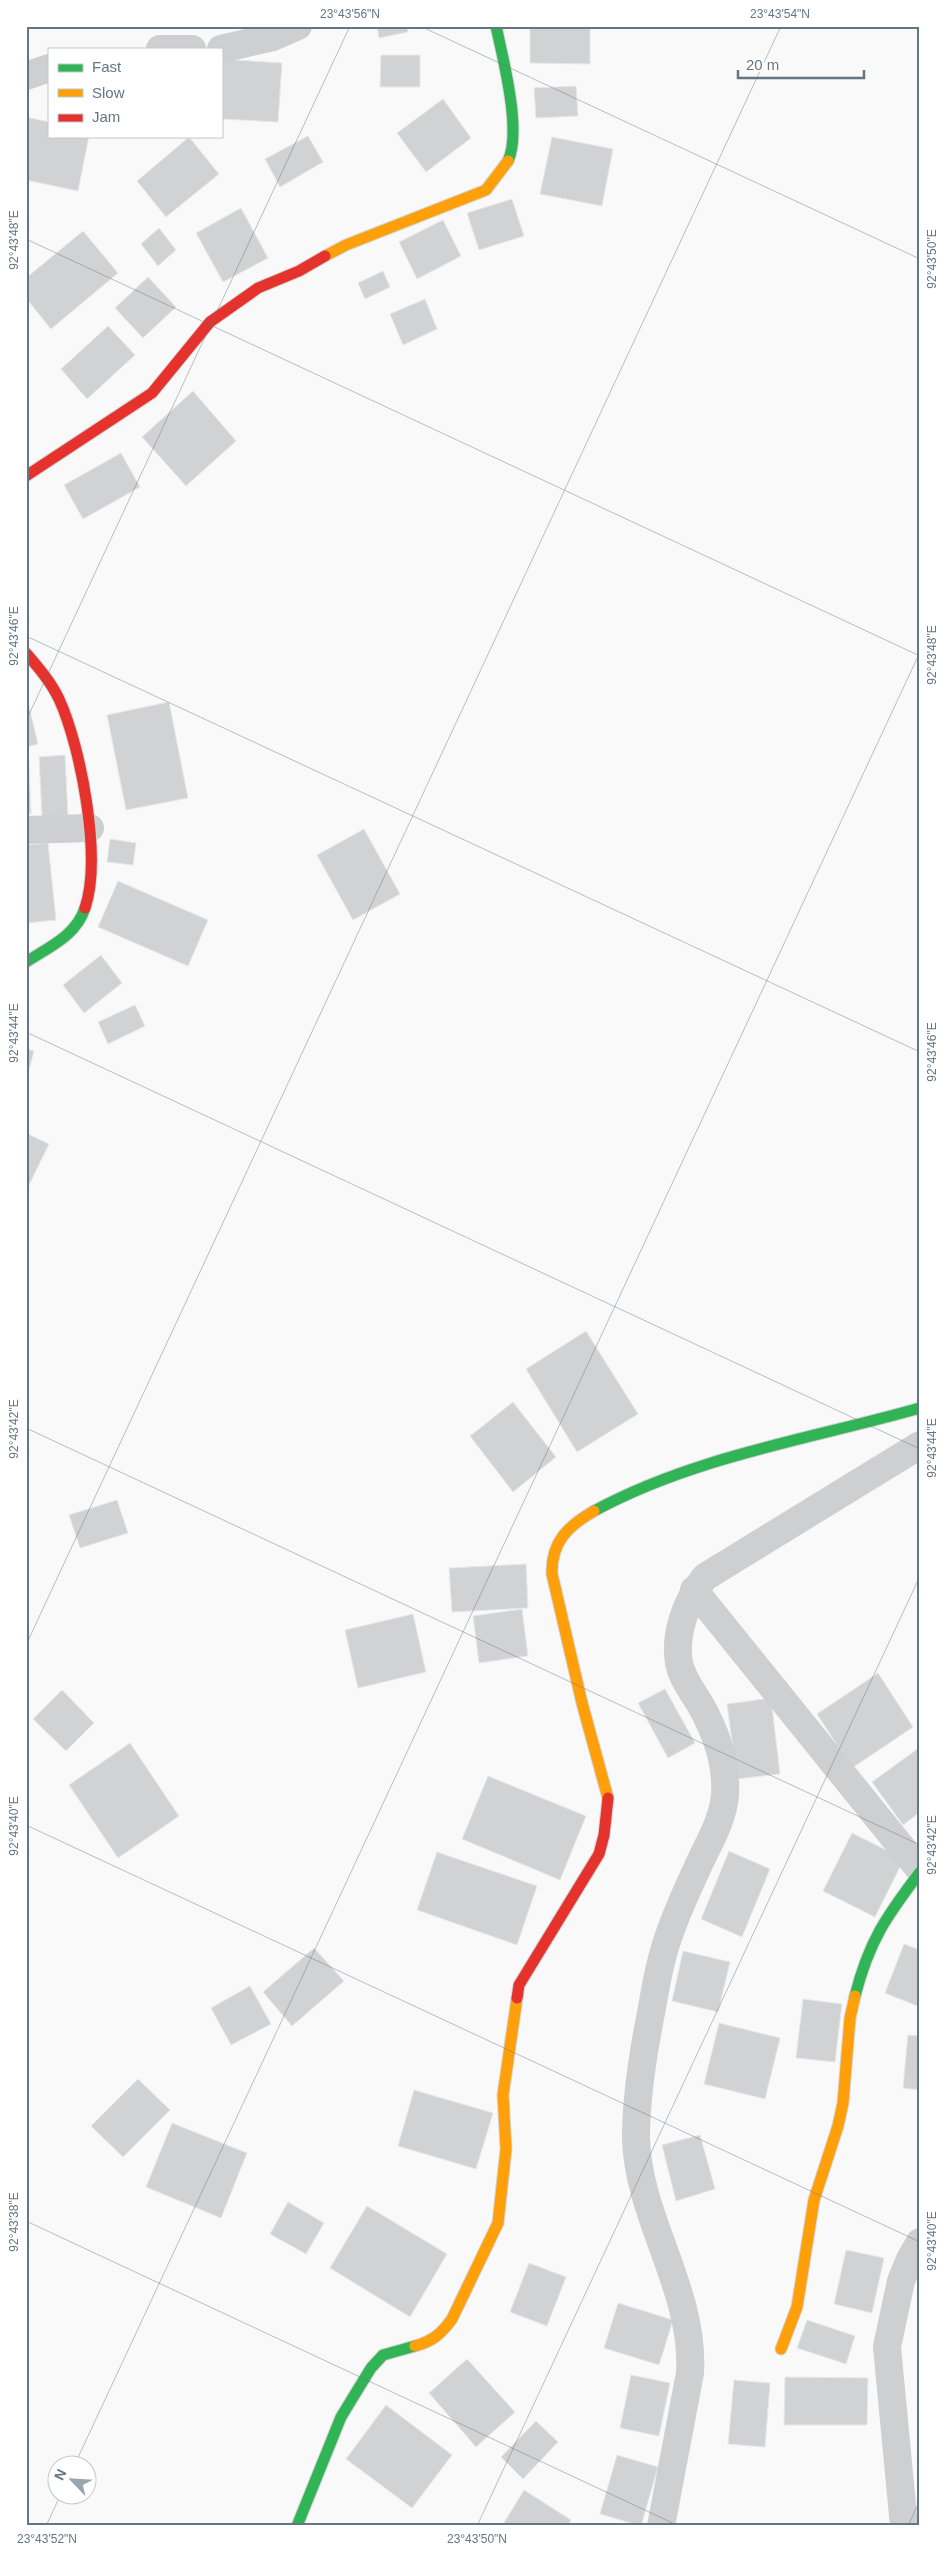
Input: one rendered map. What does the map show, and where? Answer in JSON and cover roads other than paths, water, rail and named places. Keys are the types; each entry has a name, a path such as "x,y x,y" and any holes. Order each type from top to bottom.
{"street":[{"path":"222,49 273,37 298,26"},
{"path":"26,476 152,392 210,322 258,288 299,271 346,245 486,190 502,174 512,152 513,127 496,26"},
{"path":"26,76 48,68"},
{"path":"26,653 42,672 60,700 73,740 90,828 89,893 83,917 69,934 26,962"},
{"path":"26,830 90,828"},
{"path":"297,2526 350,2399 382,2355 432,2341 442,2333 452,2319 486,2250 498,2223 501,2208 506,2149 503,2095 518,1985 599,1854 604,1834 608,1796 582,1703 552,1579 551,1566 556,1545 570,1527 590,1513 628,1492 693,1467 920,1408"},
{"path":"661,2526 690,2373 691,2354 684,2309 638,2166 636,2136 642,2064 658,1971 670,1931 716,1828 725,1796 722,1758 715,1734 684,1678 679,1662 681,1628 686,1607 694,1590 705,1577 717,1568 920,1445"},
{"path":"694,1590 920,1871 888,1914 871,1944 861,1973 850,2018 843,2103 838,2126 814,2200 797,2307 780,2349"},
{"path":"904,2526 887,2347 893,2310 901,2281 910,2259 920,2242"}]}
